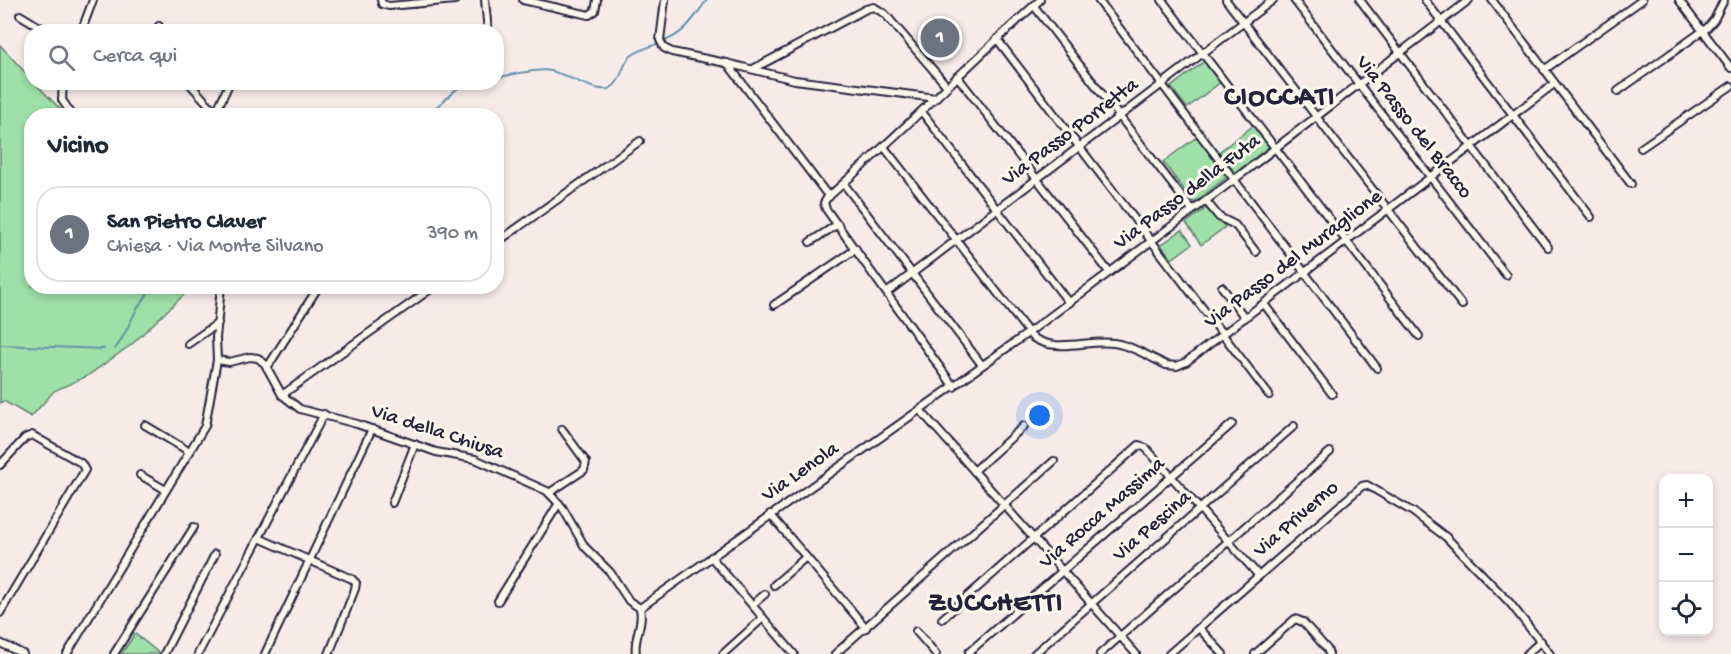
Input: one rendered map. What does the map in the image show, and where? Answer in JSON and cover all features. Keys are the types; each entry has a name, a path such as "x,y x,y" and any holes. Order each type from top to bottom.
{"street":[{"path":"84,24 93,0"},
{"path":"382,2 389,6 455,0"},
{"path":"485,0 487,24"},
{"path":"525,0 587,15 594,13 597,0"},
{"path":"665,0 661,43 676,54 726,63 800,81 936,98"},
{"path":"954,387 825,208 826,200 1040,0"},
{"path":"1098,0 1377,368"},
{"path":"1162,0 1419,336"},
{"path":"1226,0 1462,305"},
{"name":"Via Passo Porretta","path":"889,291 1273,0"},
{"name":"Via Passo del Bracco","path":"1294,0 1506,275"},
{"path":"1360,0 1548,247"},
{"path":"1425,0 1592,217"},
{"name":"Via Passo della Futa","path":"982,365 1206,201 1469,0"},
{"path":"1492,0 1631,184"},
{"path":"1544,70 1642,0"},
{"path":"1679,0 1731,68"},
{"path":"1618,91 1703,32 1712,22 1724,0"},
{"path":"1034,6 1192,210"},
{"path":"752,70 868,8 874,7 885,14 947,86"},
{"path":"20,15 35,24"},
{"path":"997,39 1269,395"},
{"path":"726,63 826,200"},
{"path":"957,76 1109,272"},
{"name":"Via Passo del Muraglione","path":"1028,333 1052,345 1117,344 1173,366 1186,362 1554,84"},
{"path":"1641,148 1731,86"},
{"path":"63,90 62,100 68,108"},
{"path":"195,90 212,108"},
{"path":"219,108 227,90"},
{"path":"922,112 1069,303"},
{"path":"504,237 640,141"},
{"path":"884,147 1028,333"},
{"path":"844,184 982,365"},
{"path":"1206,201 1219,217 1236,226 1256,252"},
{"path":"810,243 838,224"},
{"path":"774,305 856,249"},
{"path":"1222,287 1245,318"},
{"path":"67,654 208,420 217,360 220,294"},
{"path":"217,360 229,362 254,357 262,361 267,368 314,294"},
{"path":"282,395 424,294"},
{"path":"1264,304 1332,394"},
{"path":"188,344 218,323"},
{"name":"Via Lenola","path":"640,608 770,514 921,411 982,365"},
{"name":"Via della Chiusa","path":"267,368 282,395 300,409 372,429 440,453 475,459 549,493 559,503 583,545 607,569 628,601 640,608"},
{"path":"921,411 1136,654"},
{"path":"198,654 324,414"},
{"name":"Via Rocca Massima","path":"969,652 1232,424"},
{"path":"145,425 190,452"},
{"path":"974,471 1024,426"},
{"name":"Via Pescina","path":"1034,654 1294,426"},
{"path":"265,654 372,429"},
{"path":"549,493 584,470 586,464 562,429"},
{"path":"0,465 25,438 32,435 81,463 85,468 83,475 0,613"},
{"path":"392,503 415,444"},
{"path":"942,620 1141,445 1259,576"},
{"path":"1100,654 1330,452"},
{"path":"835,654 1054,461"},
{"path":"140,475 166,490"},
{"name":"Via Priverno","path":"1169,654 1362,486 1370,485 1417,514 1450,541 1515,609 1550,654"},
{"path":"498,601 559,503"},
{"path":"770,514 866,628"},
{"path":"114,654 194,527"},
{"path":"259,538 352,579 356,583 356,589 329,654"},
{"path":"164,654 215,554"},
{"path":"711,557 794,654"},
{"path":"774,585 806,557"},
{"path":"752,605 765,594"},
{"path":"636,654 635,645 641,619 640,608"},
{"path":"723,654 763,618"},
{"path":"1255,654 1295,619 1305,624 1329,654"},
{"path":"1199,628 1223,654"},
{"path":"916,631 936,654"},
{"path":"1527,654 1541,641"},
{"path":"0,643 23,654"}],"green space":[{"path":"0,45 24,71 24,90 42,90 59,108 24,108 24,294 185,294 131,345 87,376 54,391 31,417 4,401 0,403"},
{"path":"1206,60 1222,81 1187,108 1171,87"},
{"path":"1254,125 1270,146 1235,173 1219,152"},
{"path":"1198,136 1228,176 1194,203 1163,162"},
{"path":"1209,206 1225,227 1201,245 1186,223"},
{"path":"1182,230 1192,244 1172,259 1161,245"},
{"path":"133,632 160,654 121,654 133,637"}],"waterway":[{"path":"504,76 546,70 595,88 608,89 613,87 619,79 631,56 678,34 707,0"},
{"path":"433,108 456,90"},
{"path":"115,349 147,294"},
{"path":"0,345 104,349"}],"place":[{"name":"San Pietro Claver","path":"940,38"}],"district":[{"name":"CIOCCATI","path":"1280,99"},
{"name":"ZUCCHETTI","path":"996,605"}]}
